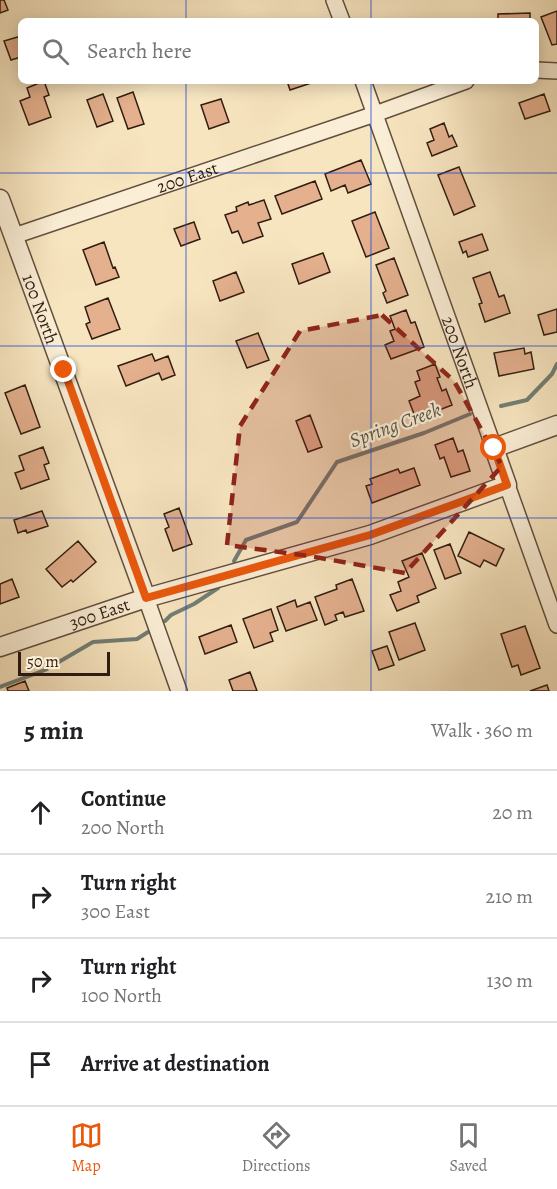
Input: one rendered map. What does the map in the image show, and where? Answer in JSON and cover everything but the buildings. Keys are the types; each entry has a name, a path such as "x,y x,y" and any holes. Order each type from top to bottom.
{"street":[{"path":"334,0 341,18"},
{"path":"539,70 557,71"},
{"name":"200 North","path":"364,84 557,625"},
{"name":"200 East","path":"7,238 458,84"},
{"name":"100 North","path":"0,199 7,238 146,598 179,691"},
{"path":"494,448 557,425"},
{"name":"300 East","path":"0,647 146,598 370,535 507,485"}],"highlighted area":[{"path":"382,315 454,381 502,466 405,573 309,556 227,545 240,426 300,331"}],"waterway":[{"name":"Spring Creek","path":"501,406 527,400 552,374 557,364"},
{"name":"Spring Creek","path":"234,561 246,540 297,522 337,462 424,433 470,414"},
{"name":"Spring Creek","path":"165,621 171,615 194,604 218,588 220,584"},
{"name":"Spring Creek","path":"0,687 45,670 93,642 137,639 148,632"}],"route":[{"path":"64,370 146,598 370,535 507,485 494,448"}]}
